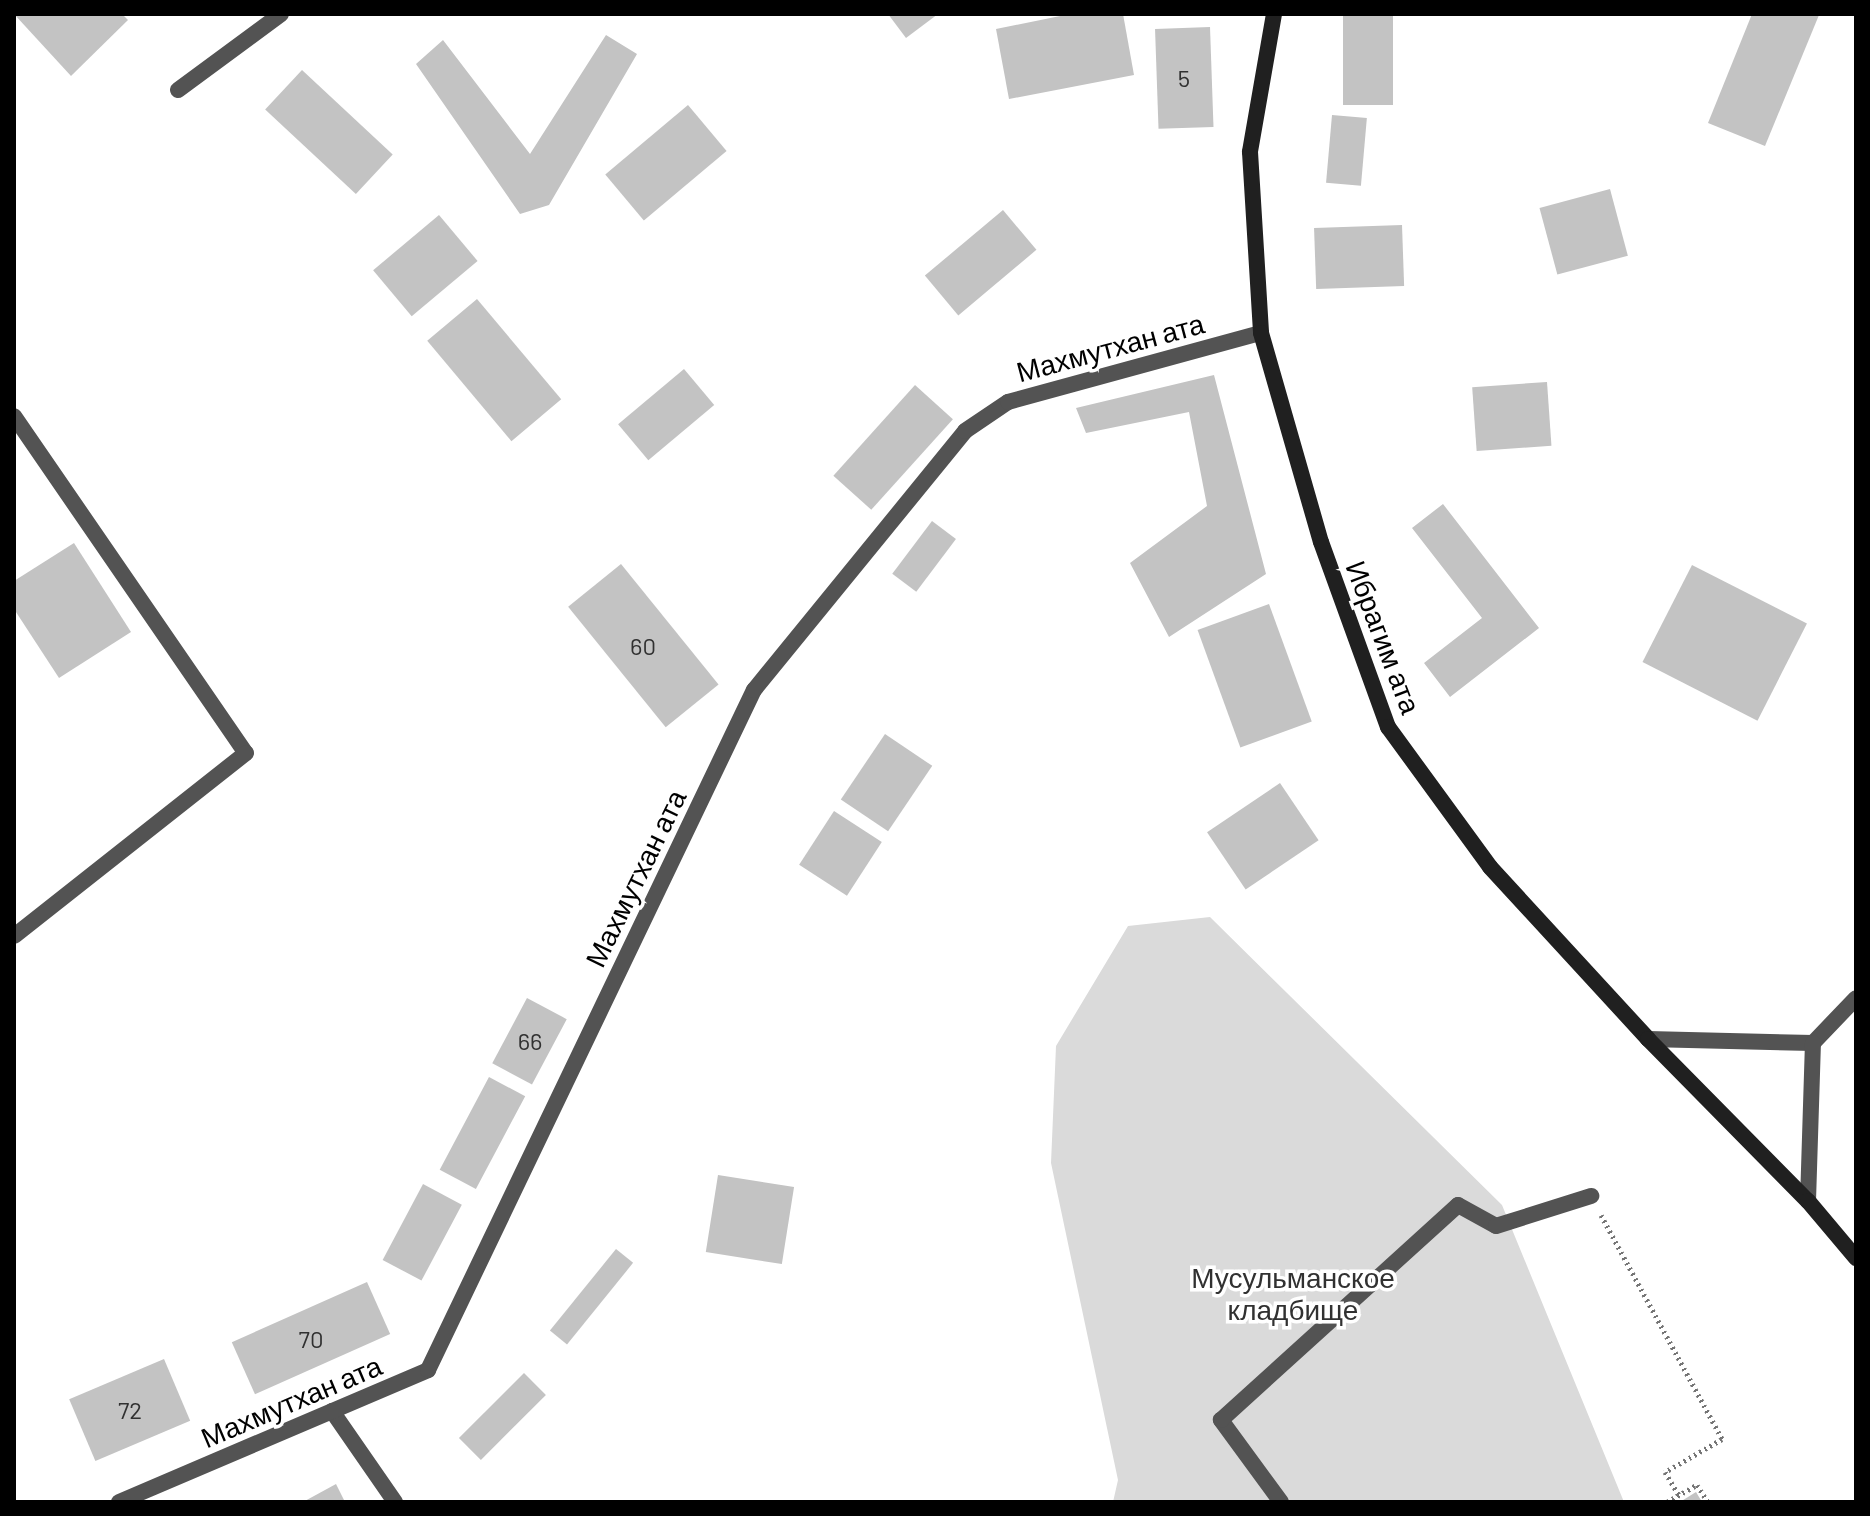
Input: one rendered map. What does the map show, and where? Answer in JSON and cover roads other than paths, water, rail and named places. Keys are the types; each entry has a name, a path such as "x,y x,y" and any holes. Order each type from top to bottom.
{"street":[{"path":"178,90 281,14"},
{"name":"Ибрагим ата","path":"1274,14 1250,152 1261,333 1321,542 1388,727 1490,867 1648,1039 1808,1201 1856,1258"},
{"name":"Махмутхан ата","path":"119,1502 428,1370 754,690 965,431 1008,402 1261,333"},
{"path":"14,416 246,753 14,936"},
{"path":"1808,1201 1813,1043 1856,998"},
{"path":"1648,1039 1813,1043"},
{"path":"1281,1502 1221,1420 1458,1205 1496,1226 1591,1196"},
{"path":"332,1411 395,1502"}],"park label":[{"name":"Мусульманское кладбище","path":"1293,1293"}]}
